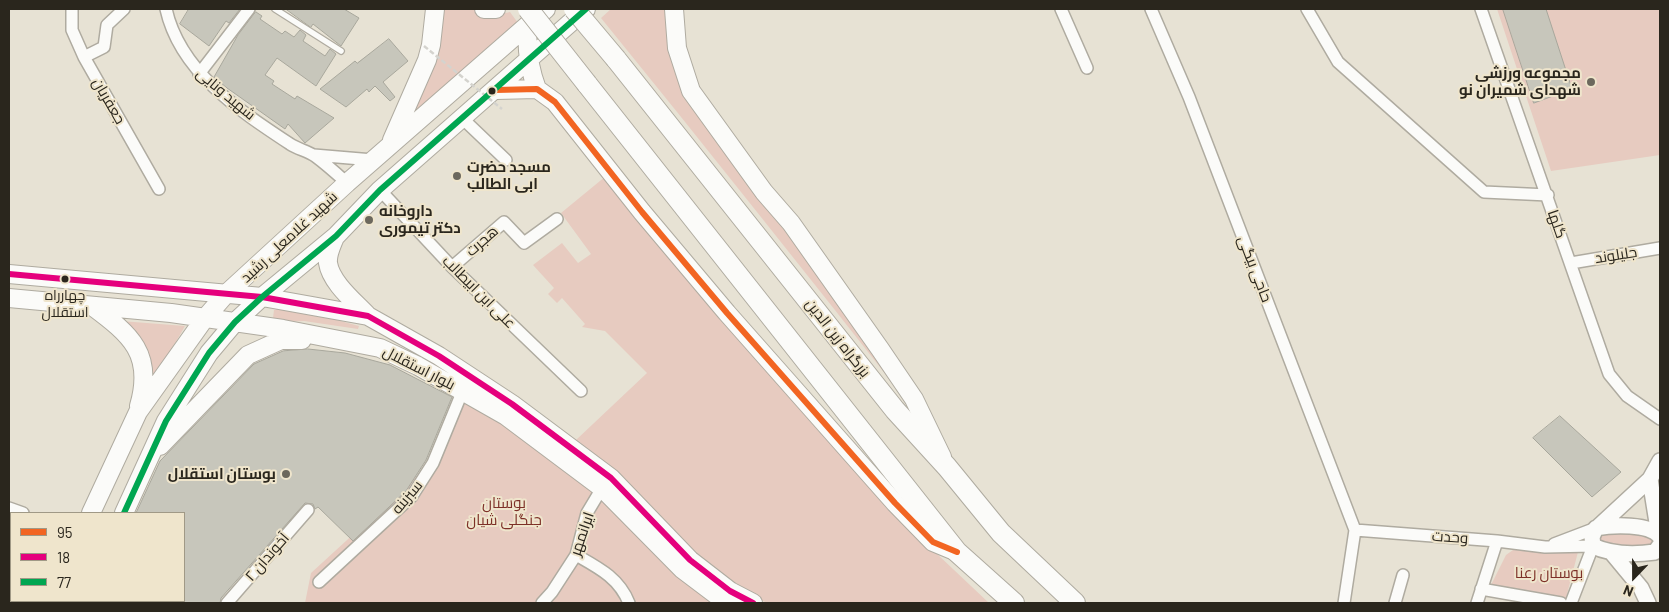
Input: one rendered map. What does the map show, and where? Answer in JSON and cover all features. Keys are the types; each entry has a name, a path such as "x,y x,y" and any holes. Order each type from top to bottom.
{"highway":[{"name":"بزرگراه زین الدین","path":"574,9 616,59 895,410 947,466 1001,533 1076,603"},
{"path":"528,17 587,84 957,552 1014,603"}],"main road":[{"path":"389,146 427,60 431,45 435,9"},
{"path":"484,9 496,9"},
{"name":"شهید غلامعلی رشید","path":"91,512 138,412 205,318 226,294 528,17 546,9"},
{"name":"شهید غلامعلی رشید","path":"124,512 166,421 209,353 235,322 262,297 336,236 380,190 586,9"},
{"path":"674,9 677,48 691,92 764,192 791,223 880,349 914,399 947,466"},
{"path":"528,17 526,43 537,89"},
{"path":"496,90 537,89 555,102 642,212 727,313 894,503 932,542 957,552"},
{"path":"336,236 330,250 328,262 331,271 345,292 368,316"},
{"name":"بلوار استقلال","path":"9,274 262,297 368,316 438,356 512,404 610,478 690,560 730,592 753,603"},
{"name":"بلوار استقلال","path":"9,298 172,313 340,339 380,348 463,390 506,416 602,488 682,569 726,603"},
{"path":"92,306 124,330 136,346 144,376 138,412"},
{"path":"148,460 248,355 268,344 281,340 340,339"},
{"path":"1650,479 1660,539 1655,552 1639,554 1612,553 1593,546 1592,537 1596,528 1650,479 1660,461"},
{"path":"1596,528 1613,525 1648,529 1660,539"},
{"path":"1612,553 1641,588 1648,603"}],"street":[{"name":"جعفریان","path":"72,9 72,30 84,57 159,188"},
{"path":"84,57 104,47 107,25 124,9"},
{"name":"شهید ونایی","path":"166,9 175,34 199,74 235,104 292,145 314,155 347,182"},
{"path":"199,74 249,9"},
{"path":"1061,9 1087,68"},
{"name":"حاجی بیگی","path":"1151,9 1189,97 1355,530"},
{"path":"1307,9 1338,62 1484,192 1548,195"},
{"name":"گلها","path":"1481,9 1548,195 1609,374 1627,396 1660,419"},
{"path":"462,118 506,160"},
{"name":"شهید ونایی","path":"314,155 373,160"},
{"name":"علی ابن ابیطالب","path":"380,190 452,267 581,391"},
{"name":"هجرت","path":"452,267 504,222 524,243 557,219"},
{"name":"جلیلوند","path":"1571,263 1660,248"},
{"name":"سبزینه","path":"319,582 412,496 433,462 463,390"},
{"name":"ایرانمهر","path":"542,603 552,592 576,555 587,513 602,488"},
{"name":"آخوندان ۲","path":"227,603 308,510"},
{"name":"وحدت","path":"1545,547 1596,528"},
{"path":"1344,603 1355,530"},
{"name":"وحدت","path":"1355,530 1497,541 1545,547 1593,546"},
{"path":"1477,603 1497,541"},
{"path":"1571,603 1593,546"},
{"path":"576,555 611,576 624,591 629,603"},
{"path":"1395,603 1403,575"},
{"path":"1481,589 1561,603"}],"lane":[{"path":"275,9 341,52"}],"path":[{"path":"424,46 502,109"}],"green space":[{"path":"444,9 474,9 492,16 510,12 518,23 408,118 439,49"},
{"path":"611,9 668,9 670,42 749,178 909,404 601,18"},
{"name":"مجموعه ورزشی شهدای شمیران نو","path":"1497,9 1660,9 1660,155 1551,171"},
{"path":"606,176 917,535 989,603 767,603 747,593 686,546 631,487 576,440 647,373 605,331 582,327 585,324 562,298 557,303 548,294 554,288 533,265 562,243 578,263 591,254 561,213"},
{"path":"284,308 359,326 358,329 304,321 277,322 273,318 274,310"},
{"path":"121,321 185,326 149,389"},
{"name":"بوستان جنگلی شیان","path":"465,374 689,561 751,598 763,603 305,603 311,573 418,475 437,448"},
{"path":"1610,528 1656,538 1654,546 1607,548 1600,541 1600,536"},
{"name":"بوستان رعنا","path":"1513,550 1578,552 1566,598 1491,585 1506,555"}],"building":[{"path":"189,9 240,9 229,23 226,21 209,46 180,24"},
{"path":"286,9 344,9 359,18 341,46 313,24 311,27"},
{"path":"1503,9 1546,9 1572,89 1534,103"},
{"path":"256,12 262,16 260,19 282,34 285,31 294,37 300,30 306,35 303,41 325,56 330,49 336,54 316,86 277,58 265,75 274,81 272,84 295,99 297,96 334,118 305,143 288,124 285,129 214,77 238,35"},
{"path":"389,39 408,61 383,82 395,97 390,101 375,86 369,92 367,89 346,107 320,89 355,61 357,63"},
{"name":"بوستان استقلال","path":"308,349 345,353 390,365 452,397 426,460 406,491 353,541 318,507 315,509 313,504 305,503 221,598 220,603 184,603 185,512 136,512 160,461 254,364 283,351"},
{"path":"1560,416 1621,472 1592,497 1533,438"}],"transit line":[{"name":"77","path":"124,512 166,421 209,353 235,322 262,297 336,236 380,190 586,9"},
{"name":"95","path":"496,90 537,89 555,102 642,212 727,313 895,503 933,542 957,552"},
{"name":"18","path":"9,274 262,297 368,316 439,356 512,404 611,478 690,560 730,591 753,603"}],"place":[{"name":"مجموعه ورزشی شهدای شمیران نو","path":"1591,82"},
{"name":"مسجد حضرت ابی الطالب","path":"457,176"},
{"name":"داروخانه دکتر تیموری","path":"369,220"},
{"name":"چهارراه استقلال","path":"65,279"},
{"name":"بوستان استقلال","path":"286,474"}]}
